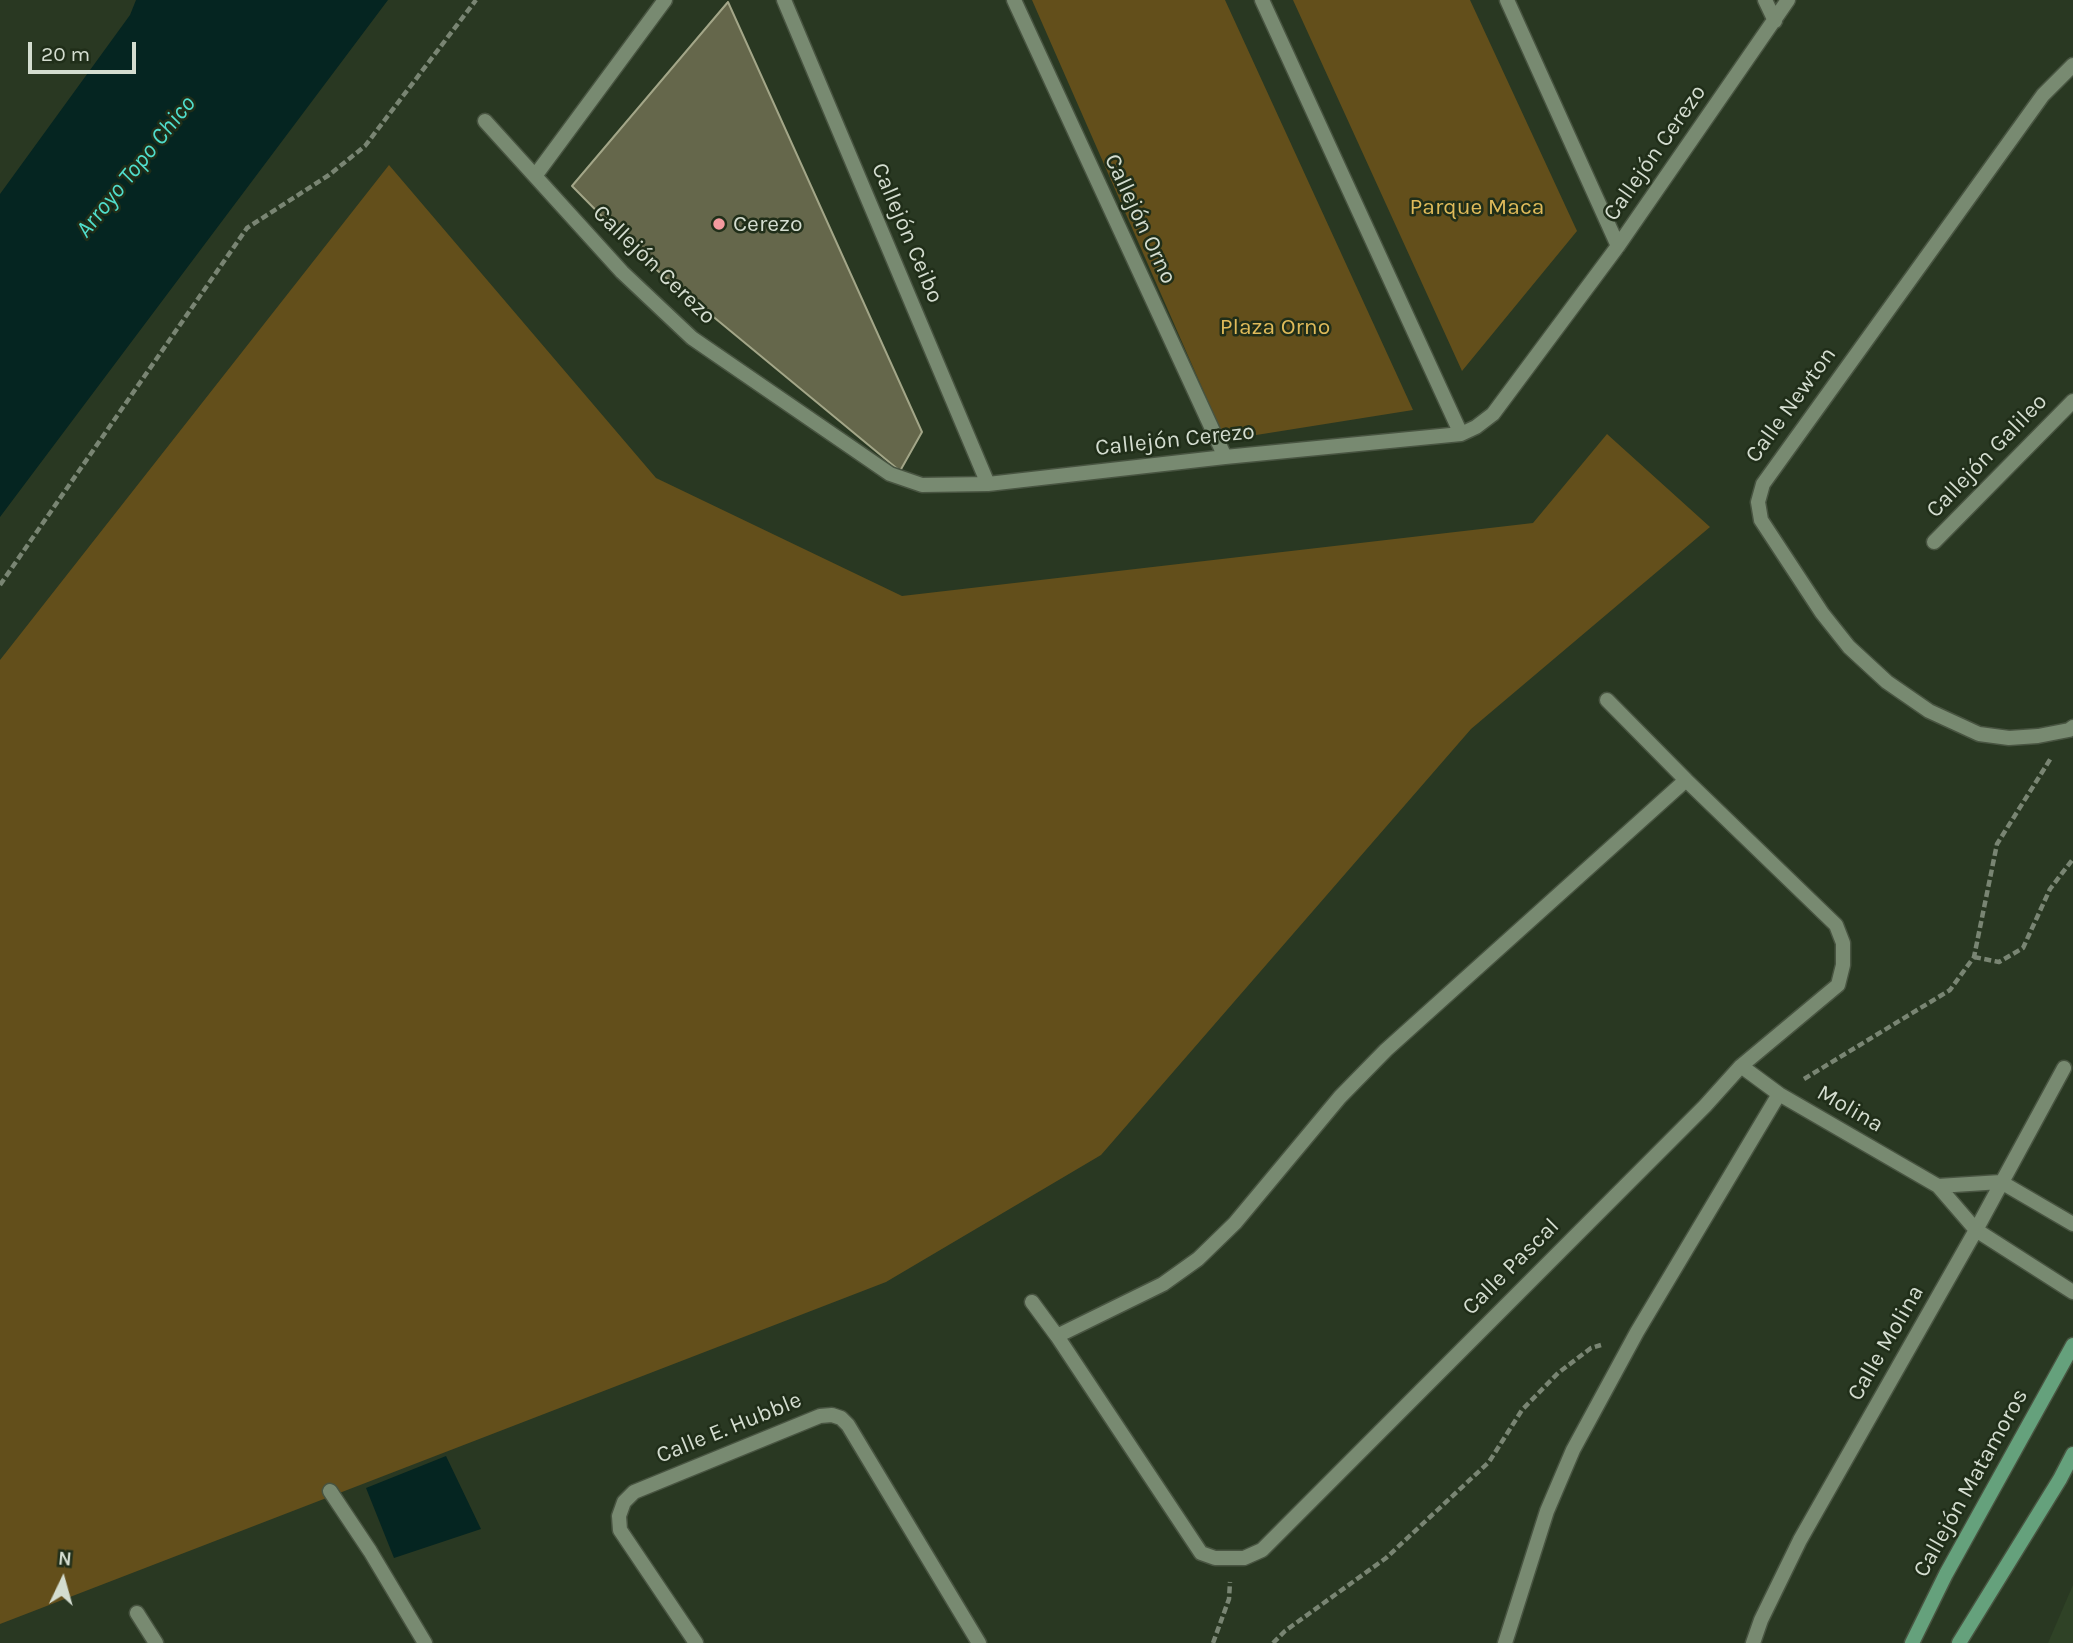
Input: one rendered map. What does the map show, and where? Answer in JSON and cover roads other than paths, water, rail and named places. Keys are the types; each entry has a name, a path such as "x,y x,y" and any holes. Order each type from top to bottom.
{"street":[{"path":"535,176 665,0"},
{"name":"Callejón Ceibo","path":"784,0 988,484"},
{"name":"Callejón Orno","path":"1014,0 1225,457"},
{"path":"1262,0 1461,434"},
{"path":"1507,0 1618,246"},
{"path":"1765,0 1775,21"},
{"name":"Callejón Cerezo","path":"485,121 622,272 692,338 890,474 922,485 988,484 1461,434 1476,427 1493,414 1618,246 1788,0"},
{"name":"Calle Newton","path":"2071,728 2038,736 2009,738 1979,734 1930,711 1887,682 1849,647 1822,613 1761,520 1758,502 1763,484 2019,128 2043,95 2073,65"},
{"name":"Callejón Galileo","path":"1934,542 2073,401"},
{"name":"Calle Pascal","path":"1057,1335 1201,1553 1231,1560 1262,1550 1705,1106 1741,1066 1838,985 1843,965 1843,943 1836,925 1607,700"},
{"path":"1032,1301 1057,1335 1163,1284 1198,1259 1234,1223 1340,1097 1386,1050 1686,780"},
{"name":"Molina","path":"1741,1066 1779,1094 1938,1186 1976,1230 2073,1292"},
{"name":"Calle Molina","path":"1753,1643 1761,1620 1800,1540 1976,1230 2063,1068"},
{"path":"1505,1643 1547,1511 1573,1450 1637,1332 1779,1094"},
{"path":"1938,1186 2001,1182 2073,1224"},
{"name":"Callejón Matamoros","path":"1912,1643 1946,1574 2073,1345"},
{"name":"Calle E. Hubble","path":"695,1643 620,1530 619,1516 624,1502 634,1492 820,1416 832,1415 841,1418 848,1425 979,1643"},
{"path":"1959,1643 2073,1454"},
{"path":"330,1491 370,1551 425,1643"},
{"path":"137,1614 156,1643"}],"water":[{"name":"Arroyo Topo Chico","path":"136,0 388,0 0,517 0,194 130,15"},
{"path":"446,1456 481,1529 394,1558 366,1488"}],"place":[{"name":"Cerezo","path":"719,224"}],"park label":[{"name":"Parque Maca","path":"1477,207"},
{"name":"Plaza Orno","path":"1275,327"}]}
